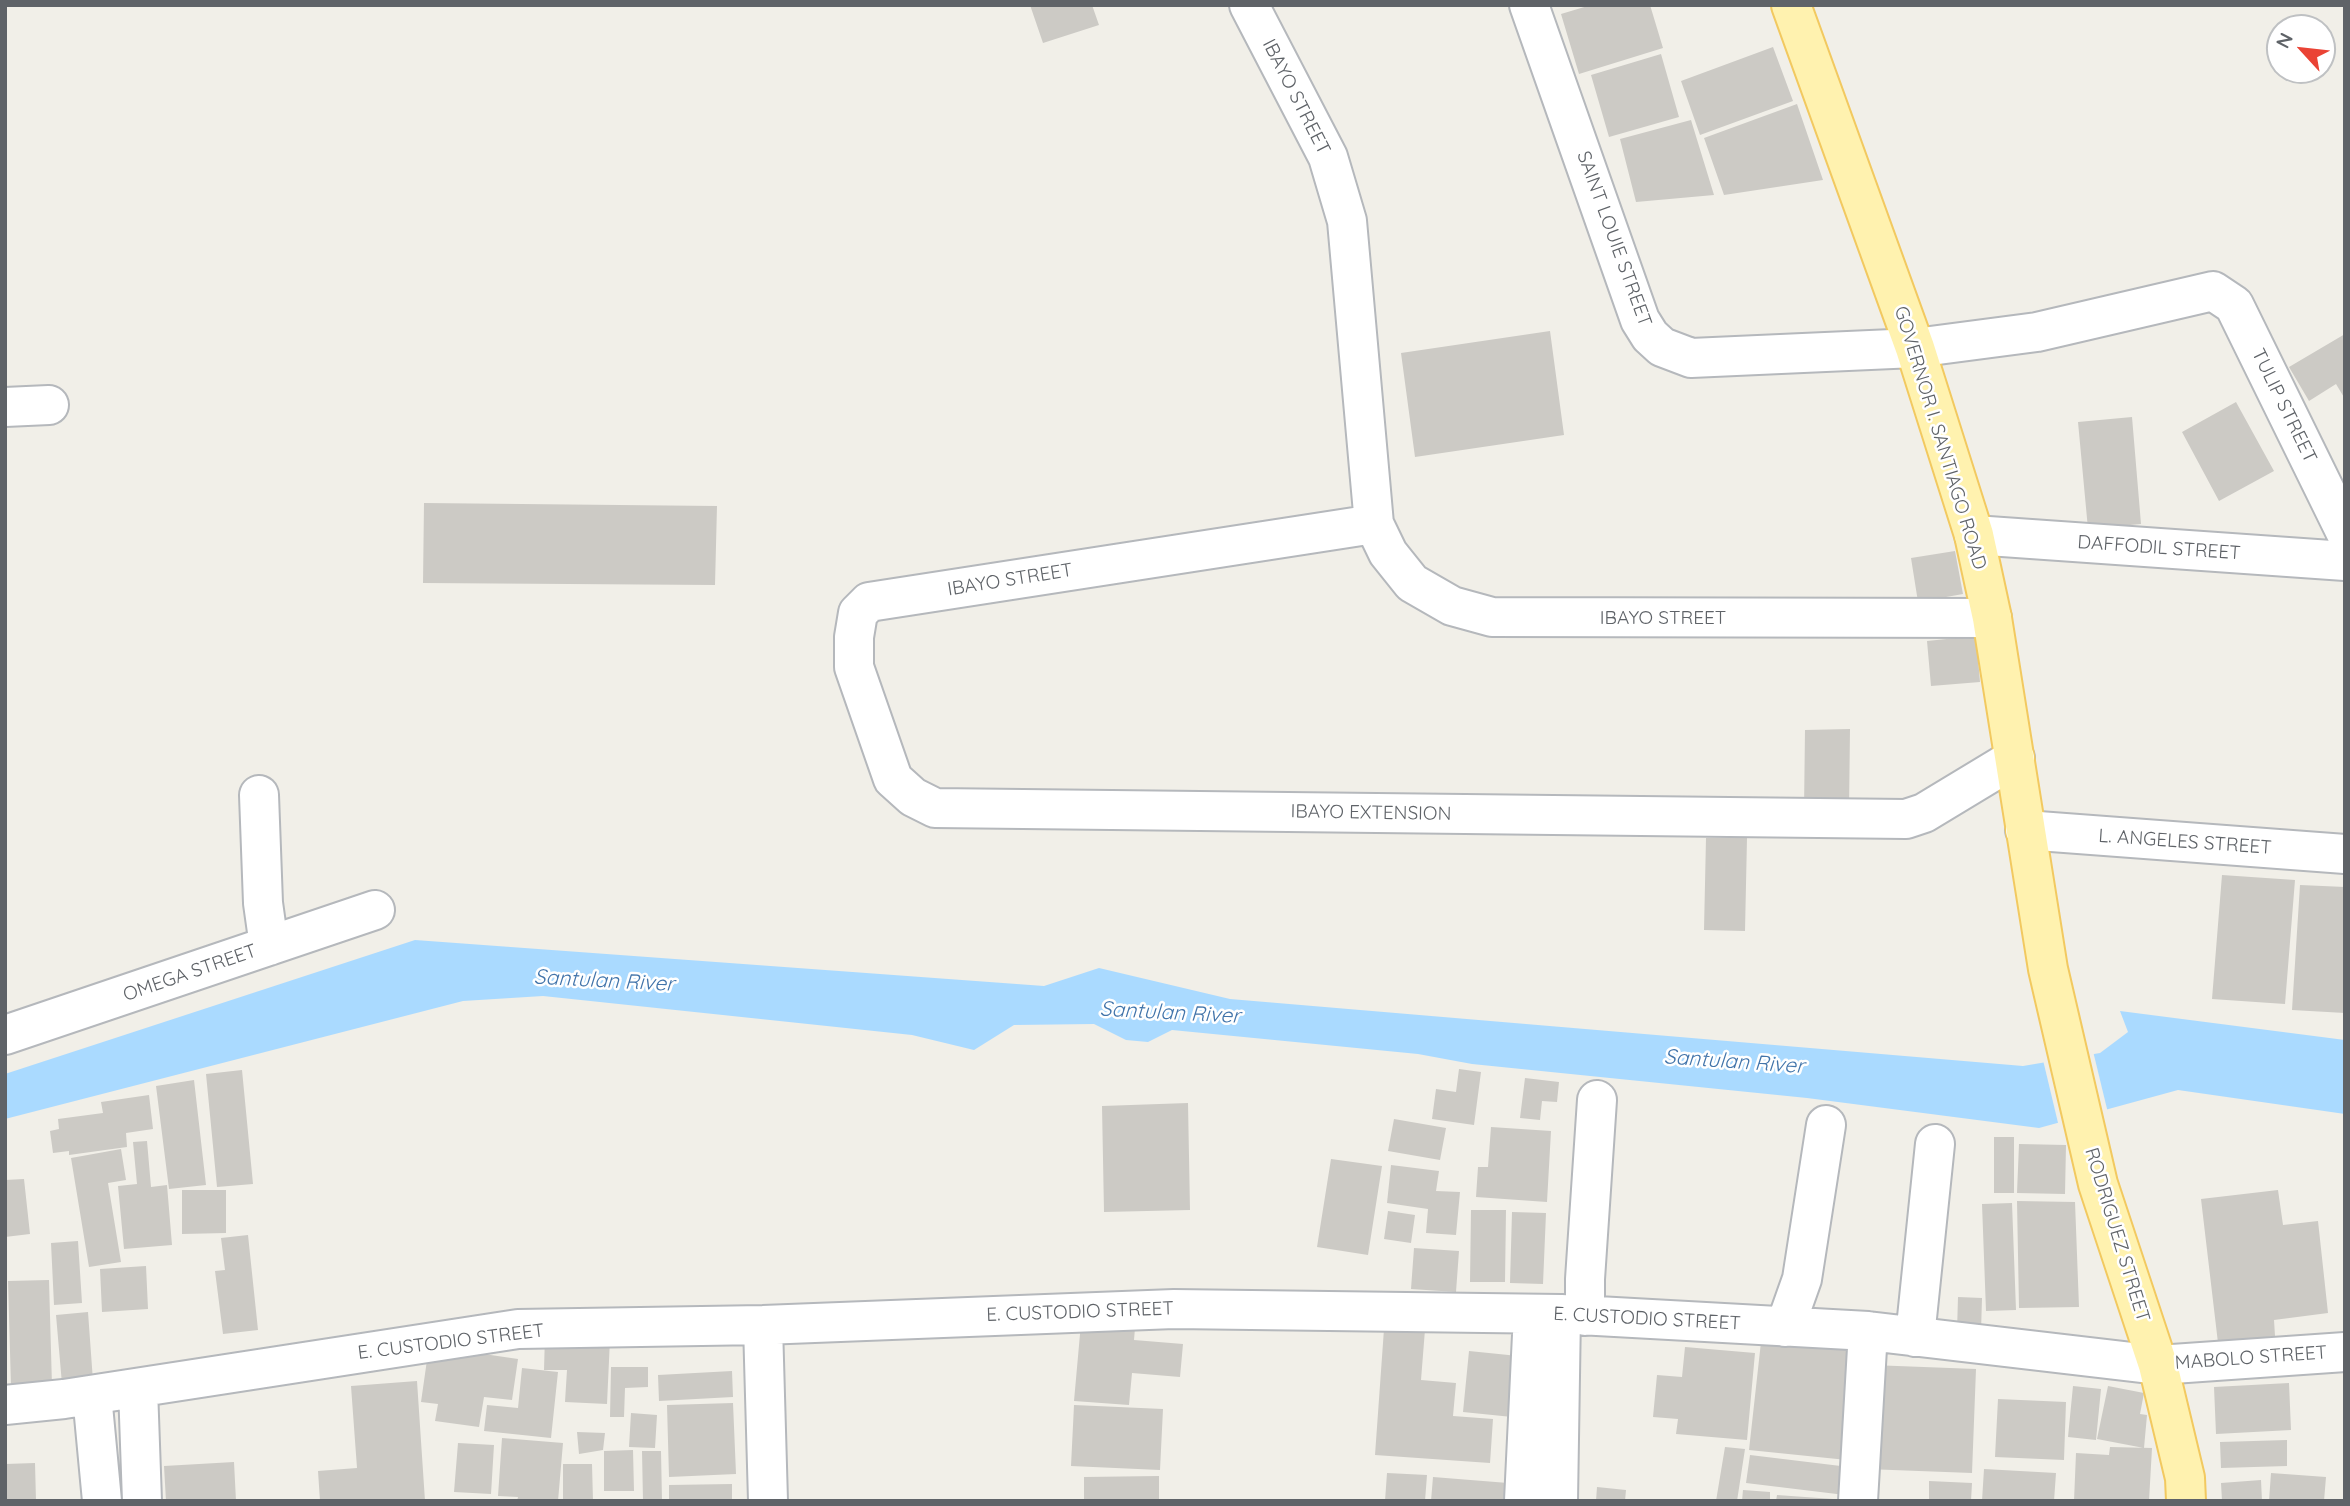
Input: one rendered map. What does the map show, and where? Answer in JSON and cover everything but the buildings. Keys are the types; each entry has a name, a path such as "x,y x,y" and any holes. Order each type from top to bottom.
{"main road":[{"name":"GOVERNOR I. SANTIAGO ROAD","path":"1791,5 1915,348 1974,535 1992,618 2048,969"},
{"name":"RODRIGUEZ STREET","path":"2048,969 2098,1184 2158,1365 2185,1478 2186,1501"}],"street":[{"name":"IBAYO STREET","path":"1249,5 1328,157 1347,221 1374,524 1388,553 1412,583 1452,606 1492,617 1992,618"},
{"name":"SAINT LOUIE STREET","path":"1528,5 1640,320 1656,341 1674,353 1691,358 1915,348 2037,332 2213,290"},
{"name":"TULIP STREET","path":"2213,290 2234,305 2345,531"},
{"path":"5,407 49,405"},
{"name":"IBAYO STREET","path":"858,614 869,602 1374,524"},
{"name":"DAFFODIL STREET","path":"1974,535 2345,561"},
{"name":"IBAYO EXTENSION","path":"858,614 854,667 892,779 913,796 935,808 1906,819 1924,813 2015,758"},
{"path":"258,795 263,903 270,946"},
{"name":"L. ANGELES STREET","path":"2025,830 2345,854"},
{"name":"OMEGA STREET","path":"5,1035 374,910"},
{"path":"1524,1501 1560,1314 1586,1279 1597,1100"},
{"path":"1785,1327 1802,1279 1826,1125"},
{"path":"1914,1337 1935,1144"},
{"name":"E. CUSTODIO STREET","path":"5,1405 92,1395 518,1329 763,1325 1174,1309 1560,1314 1868,1331 2158,1365"},
{"path":"1558,1501 1560,1314"},
{"path":"763,1325 768,1501"},
{"path":"1858,1501 1868,1331"},
{"name":"MABOLO STREET","path":"2158,1365 2345,1352"},
{"path":"138,1388 142,1501"},
{"path":"92,1395 102,1501"}],"water":[{"name":"Santulan River","path":"415,940 1044,986 1099,968 1230,999 2023,1066 2100,1053 2128,1032 2120,1011 2345,1040 2345,1114 2178,1090 2039,1128 1807,1098 1472,1064 1418,1054 1172,1030 1148,1042 1126,1040 1094,1024 1014,1025 974,1050 912,1035 543,996 463,1001 5,1119 5,1074"}],"pier":[{"path":"2093,1051 2108,1113 2059,1127 2043,1060"}]}
